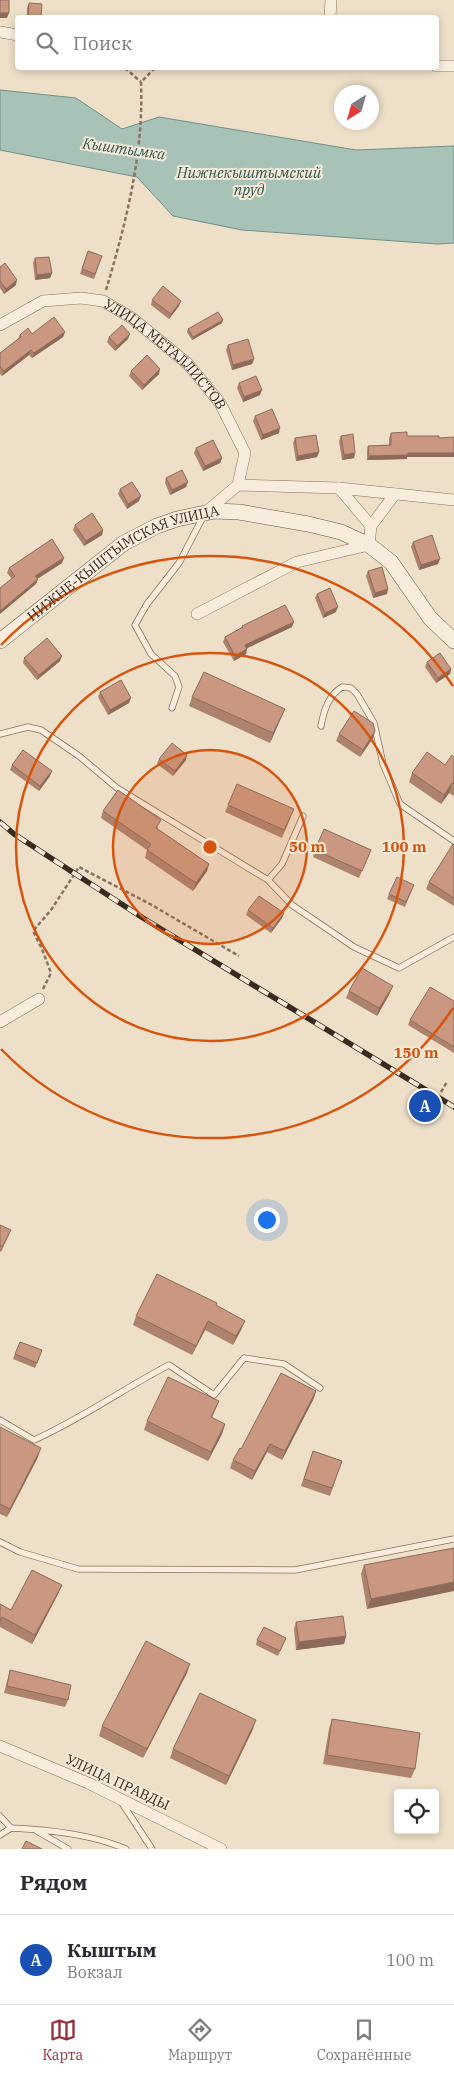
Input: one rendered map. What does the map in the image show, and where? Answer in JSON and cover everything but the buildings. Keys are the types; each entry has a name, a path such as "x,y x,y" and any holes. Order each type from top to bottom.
{"main road":[{"path":"206,512 239,512 308,524 341,532 369,545 392,562 430,618 454,641"},
{"name":"НИЖНЕ-КЫШТЫМСКАЯ УЛИЦА","path":"0,641 124,543 157,526 206,512"}],"street":[{"path":"330,15 331,0"},
{"path":"0,32 15,34"},
{"path":"439,66 454,66"},
{"name":"УЛИЦА МЕТАЛЛИСТОВ","path":"0,325 43,301 81,298 103,301 132,318 188,364 220,403 245,453 238,484"},
{"path":"238,484 339,488 454,500"},
{"name":"НИЖНЕ-КЫШТЫМСКАЯ УЛИЦА","path":"206,512 238,484"},
{"path":"339,488 371,526"},
{"path":"197,614 297,562 369,545 371,526 395,494"},
{"path":"0,1022 39,999"},
{"name":"УЛИЦА ПРАВДЫ","path":"0,1746 119,1798 221,1849"}],"lane":[{"path":"172,708 179,687 175,676 151,654 135,625 146,604 178,563 206,512"},
{"path":"320,726 325,708 335,692 342,687 351,688 357,694 374,723 383,764 400,804 454,841"},
{"path":"0,734 28,727 41,730 78,756 117,788 268,880 292,904 354,947 399,968 454,937"},
{"path":"268,880 282,864 303,816"},
{"path":"0,1420 34,1440 62,1427 140,1380 169,1365 214,1395 244,1358 284,1364 320,1388"},
{"path":"0,1542 20,1552 78,1569 295,1570 454,1539"},
{"path":"119,1798 152,1849"},
{"path":"0,1816 11,1828"},
{"path":"0,1835 11,1828 34,1829 108,1841 126,1849"},
{"path":"34,1829 68,1849"}],"path":[{"path":"103,301 131,202 142,106 141,82 127,70"},
{"path":"141,82 153,70"},
{"path":"39,999 50,973 42,949 33,931 51,910 79,867 150,904 239,956"},
{"path":"441,1092 447,1082"}],"water":[{"name":"Нижнекыштымский пруд","path":"0,90 76,98 122,129 159,117 356,150 454,146 454,243 437,244 242,230 173,216 137,177 0,150"}],"railway":[{"path":"0,822 14,834 143,918 454,1107"}],"place":[{"name":"Кыштым","path":"425,1106"}],"water label":[{"name":"Кыштымка","path":"124,149"}]}
